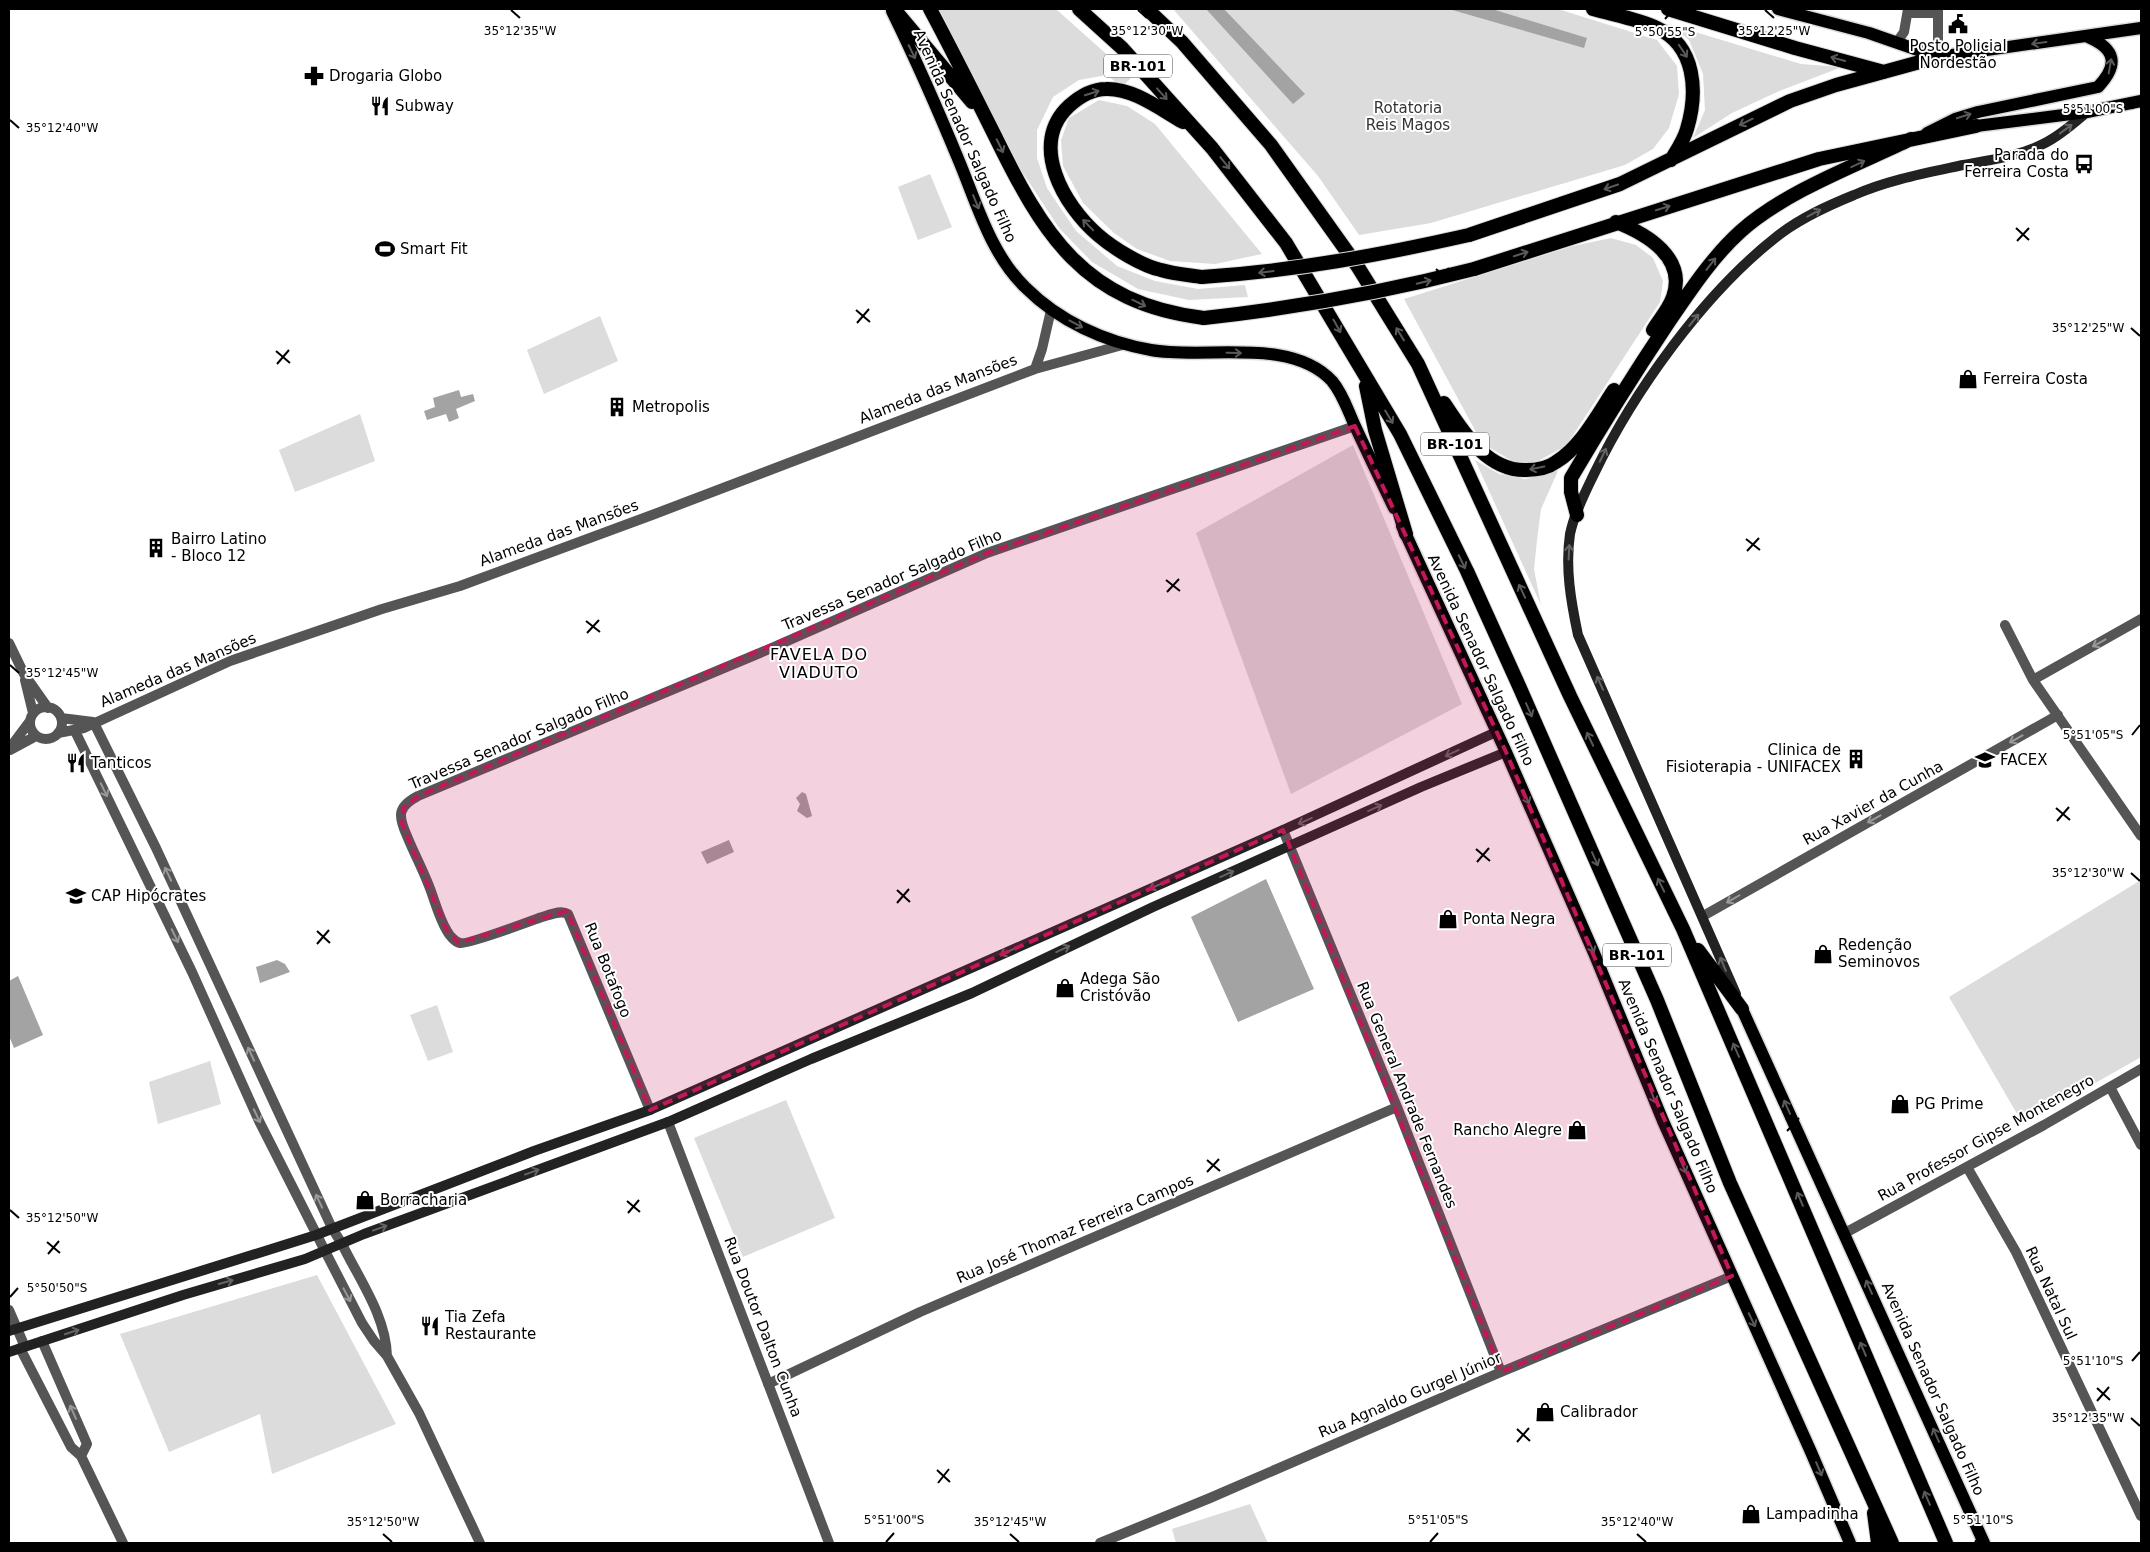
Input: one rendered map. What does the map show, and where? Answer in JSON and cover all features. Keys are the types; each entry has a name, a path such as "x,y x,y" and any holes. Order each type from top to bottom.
{"highway":[{"path":"892,9 987,119"},
{"path":"930,9 1013,172 1040,220 1057,243 1083,270 1118,292 1147,307 1178,315 1204,318 1259,312 1418,284 1474,269 1616,222 1819,159 1976,126"},
{"name":"Avenida Senador Salgado Filho","path":"1079,9 1122,48 1192,127 1244,188 1286,243 1332,316 1404,442 1515,677 1657,1000 1730,1183 1892,1543"},
{"name":"BR-101","path":"1147,9 1182,42 1271,145 1358,266 1418,364 1570,696 1683,929 1778,1146 1946,1543"},
{"path":"1594,9 1657,28 1676,41 1688,59 1694,82 1693,106 1687,131 1671,160"},
{"path":"1668,9 1795,48 1885,72"},
{"path":"1192,127 1136,96 1107,89 1093,91 1073,102 1059,119 1054,129 1052,161 1057,180 1079,215 1098,236 1127,255 1159,270 1202,277 1250,274 1329,264 1389,253 1469,234 1620,184 1790,101 1836,85 1938,57"},
{"path":"1577,515 1571,478 1631,379 1693,287 1716,257 1741,231 1773,207 1916,138"},
{"path":"1418,364 1468,439 1497,463 1516,470 1536,470 1556,462 1572,448 1588,429 1673,298 1676,284 1673,268 1666,253 1637,230 1616,222"},
{"path":"1364,375 1375,430 1406,534"},
{"path":"1683,929 1742,1009"},
{"path":"1872,1497 1878,1543"}],"main road":[{"name":"Avenida Senador Salgado Filho","path":"892,9 923,76 998,254 1025,288 1051,310 1091,331 1126,344 1152,350 1261,353 1292,358 1313,368 1331,381 1343,399 1506,752 1594,953 1664,1121 1804,1434 1850,1543"},
{"path":"1778,9 1897,42 1938,57 2141,28"},
{"path":"1916,138 1955,119 1978,112 2098,87 2111,70 2111,54 2102,43 2087,37"},
{"path":"1976,126 2088,112 2141,101"},
{"name":"Avenida Senador Salgado Filho","path":"1984,1543 1742,1009 1703,916 1578,635 1571,604 1568,571 1570,533 1582,499 1614,432 1693,321 1738,270 1777,236 1814,213 1855,194 1901,179 2024,152 2046,143 2088,112"},
{"path":"13,1330 316,1234 534,1151 650,1110 1283,830 1496,732"},
{"path":"9,1352 325,1251 373,1231 668,1122 972,993 1153,908 1421,787 1506,752"}],"street":[{"path":"1897,42 1904,32 1908,11 1938,11 1938,57"},
{"name":"Alameda das Mansões","path":"1035,369 1042,349 1051,310"},
{"name":"Alameda das Mansões","path":"58,733 75,731 230,661 382,609 460,586 661,512 1035,369 1126,344"},
{"name":"Travessa Senador Salgado Filho","path":"400,815 406,804 418,796 750,658 987,553 1355,426"},
{"path":"2033,680 2141,619"},
{"path":"2006,625 2033,680 2141,836"},
{"path":"9,643 24,674 48,708"},
{"path":"9,750 32,717 40,708 56,711 61,718 61,726 58,733 51,738 43,739 36,736 31,730 32,717 24,674"},
{"name":"Rua Xavier da Cunha","path":"1703,916 2058,715"},
{"name":"Alameda das Mansões","path":"61,718 94,723"},
{"path":"94,723 156,848 332,1228 381,1322 387,1346 387,1356"},
{"path":"75,731 192,972 259,1121 362,1323 374,1342 387,1356 419,1413 480,1543"},
{"path":"9,750 36,736"},
{"name":"Rua Botafogo","path":"400,815 402,824 446,929 458,943 468,943 555,914 564,912 568,914 650,1110"},
{"name":"Rua General Andrade Fernandes","path":"1283,830 1397,1107 1501,1372"},
{"name":"Rua Professor Gipse Montenegro","path":"1845,1233 2141,1069"},
{"path":"2110,1087 2141,1144"},
{"name":"Rua José Thomaz Ferreira Campos","path":"768,1384 920,1312 1397,1107"},
{"name":"Rua Doutor Dalton Cunha","path":"668,1122 829,1543"},
{"path":"281,1162 298,1154"},
{"name":"Rua Natal Sul","path":"1967,1167 2016,1252 2141,1516"},
{"name":"Rua Agnaldo Gurgel Júnior","path":"1100,1543 1732,1276"},
{"path":"9,1310 13,1330 71,1447 81,1456 123,1543"},
{"path":"42,1341 87,1444 81,1456"}],"highlighted area":[{"path":"1355,426 1506,752 1732,1276 1501,1372 1283,830 650,1110 567,911 458,943 446,929 412,849 402,824 403,808 418,796 987,553"}],"green space":[{"path":"939,9 1056,9 1132,77 1122,87 1107,75 1079,80 1053,97 1037,130 1037,158 1047,188 1076,231 1117,266 1155,281 1198,289 1245,285 1248,297 1189,300 1138,289 1092,262 1059,228 1019,167"},
{"name":"Rotatoria Reis Magos","path":"1173,9 1558,9 1657,40 1677,66 1679,94 1669,128 1653,149 1625,165 1431,223 1359,235 1318,176"},
{"path":"1669,24 1801,64 1842,67 1777,92 1732,113 1693,138 1705,110 1703,74 1689,40"},
{"path":"1099,100 1127,106 1155,124 1262,254 1215,264 1170,261 1137,249 1114,233 1083,203 1063,166 1061,140 1069,118"},
{"path":"930,174 952,227 918,240 898,187"},
{"path":"1611,238 1636,245 1653,258 1663,281 1660,302 1566,446 1536,462 1514,462 1482,443 1404,299 1573,246"},
{"path":"600,316 618,361 544,394 527,350"},
{"path":"360,414 375,461 295,492 279,450"},
{"path":"1353,445 1462,704 1291,794 1196,533"},
{"path":"1475,460 1499,474 1525,479 1558,471 1541,509 1537,540 1534,569 1541,605"},
{"path":"2141,880 2141,1057 2023,1124 1949,997"},
{"path":"437,1005 453,1052 428,1061 410,1015"},
{"path":"210,1061 221,1104 158,1124 149,1082"},
{"path":"786,1100 835,1218 743,1257 694,1138"},
{"path":"317,1275 396,1424 272,1474 260,1414 169,1452 120,1334"},
{"path":"1250,1504 1268,1543 1176,1543 1172,1529"}],"shaded area":[{"path":"1206,9 1224,9 1305,94 1293,104"},
{"path":"1449,9 1492,9 1587,38 1584,48"},
{"path":"459,390 461,397 473,394 475,401 456,409 459,418 449,422 446,414 427,420 424,411 435,407 433,398"},
{"path":"802,792 806,794 812,816 807,818 797,811 800,804 796,798"},
{"path":"729,840 734,852 707,864 701,852"},
{"path":"1266,879 1314,989 1238,1022 1191,917"},
{"path":"277,960 285,964 290,972 260,983 256,967"},
{"path":"18,976 43,1035 14,1048 9,1036 9,981"}],"place":[{"name":"Posto Policial Nordestão","path":"1958,24"},
{"name":"Drogaria Globo","path":"314,76"},
{"name":"Subway","path":"380,106"},
{"name":"Parada do Ferreira Costa","path":"2084,164"},
{"name":"Smart Fit","path":"385,249"},
{"name":"Ferreira Costa","path":"1968,379"},
{"name":"Metropolis","path":"617,407"},
{"name":"Bairro Latino - Bloco 12","path":"156,548"},
{"name":"Clinica de Fisioterapia - UNIFACEX","path":"1856,759"},
{"name":"FACEX","path":"1985,760"},
{"name":"Tanticos","path":"76,763"},
{"name":"CAP Hipócrates","path":"76,896"},
{"name":"Ponta Negra","path":"1448,919"},
{"name":"Redenção Seminovos","path":"1823,954"},
{"name":"Adega São Cristóvão","path":"1065,988"},
{"name":"PG Prime","path":"1900,1104"},
{"name":"Rancho Alegre","path":"1577,1130"},
{"name":"Borracharia","path":"365,1200"},
{"name":"Tia Zefa Restaurante","path":"430,1326"},
{"name":"Calibrador","path":"1545,1412"},
{"name":"Lampadinha","path":"1751,1514"}],"district":[{"name":"FAVELA DO VIADUTO","path":"819,663"}]}
